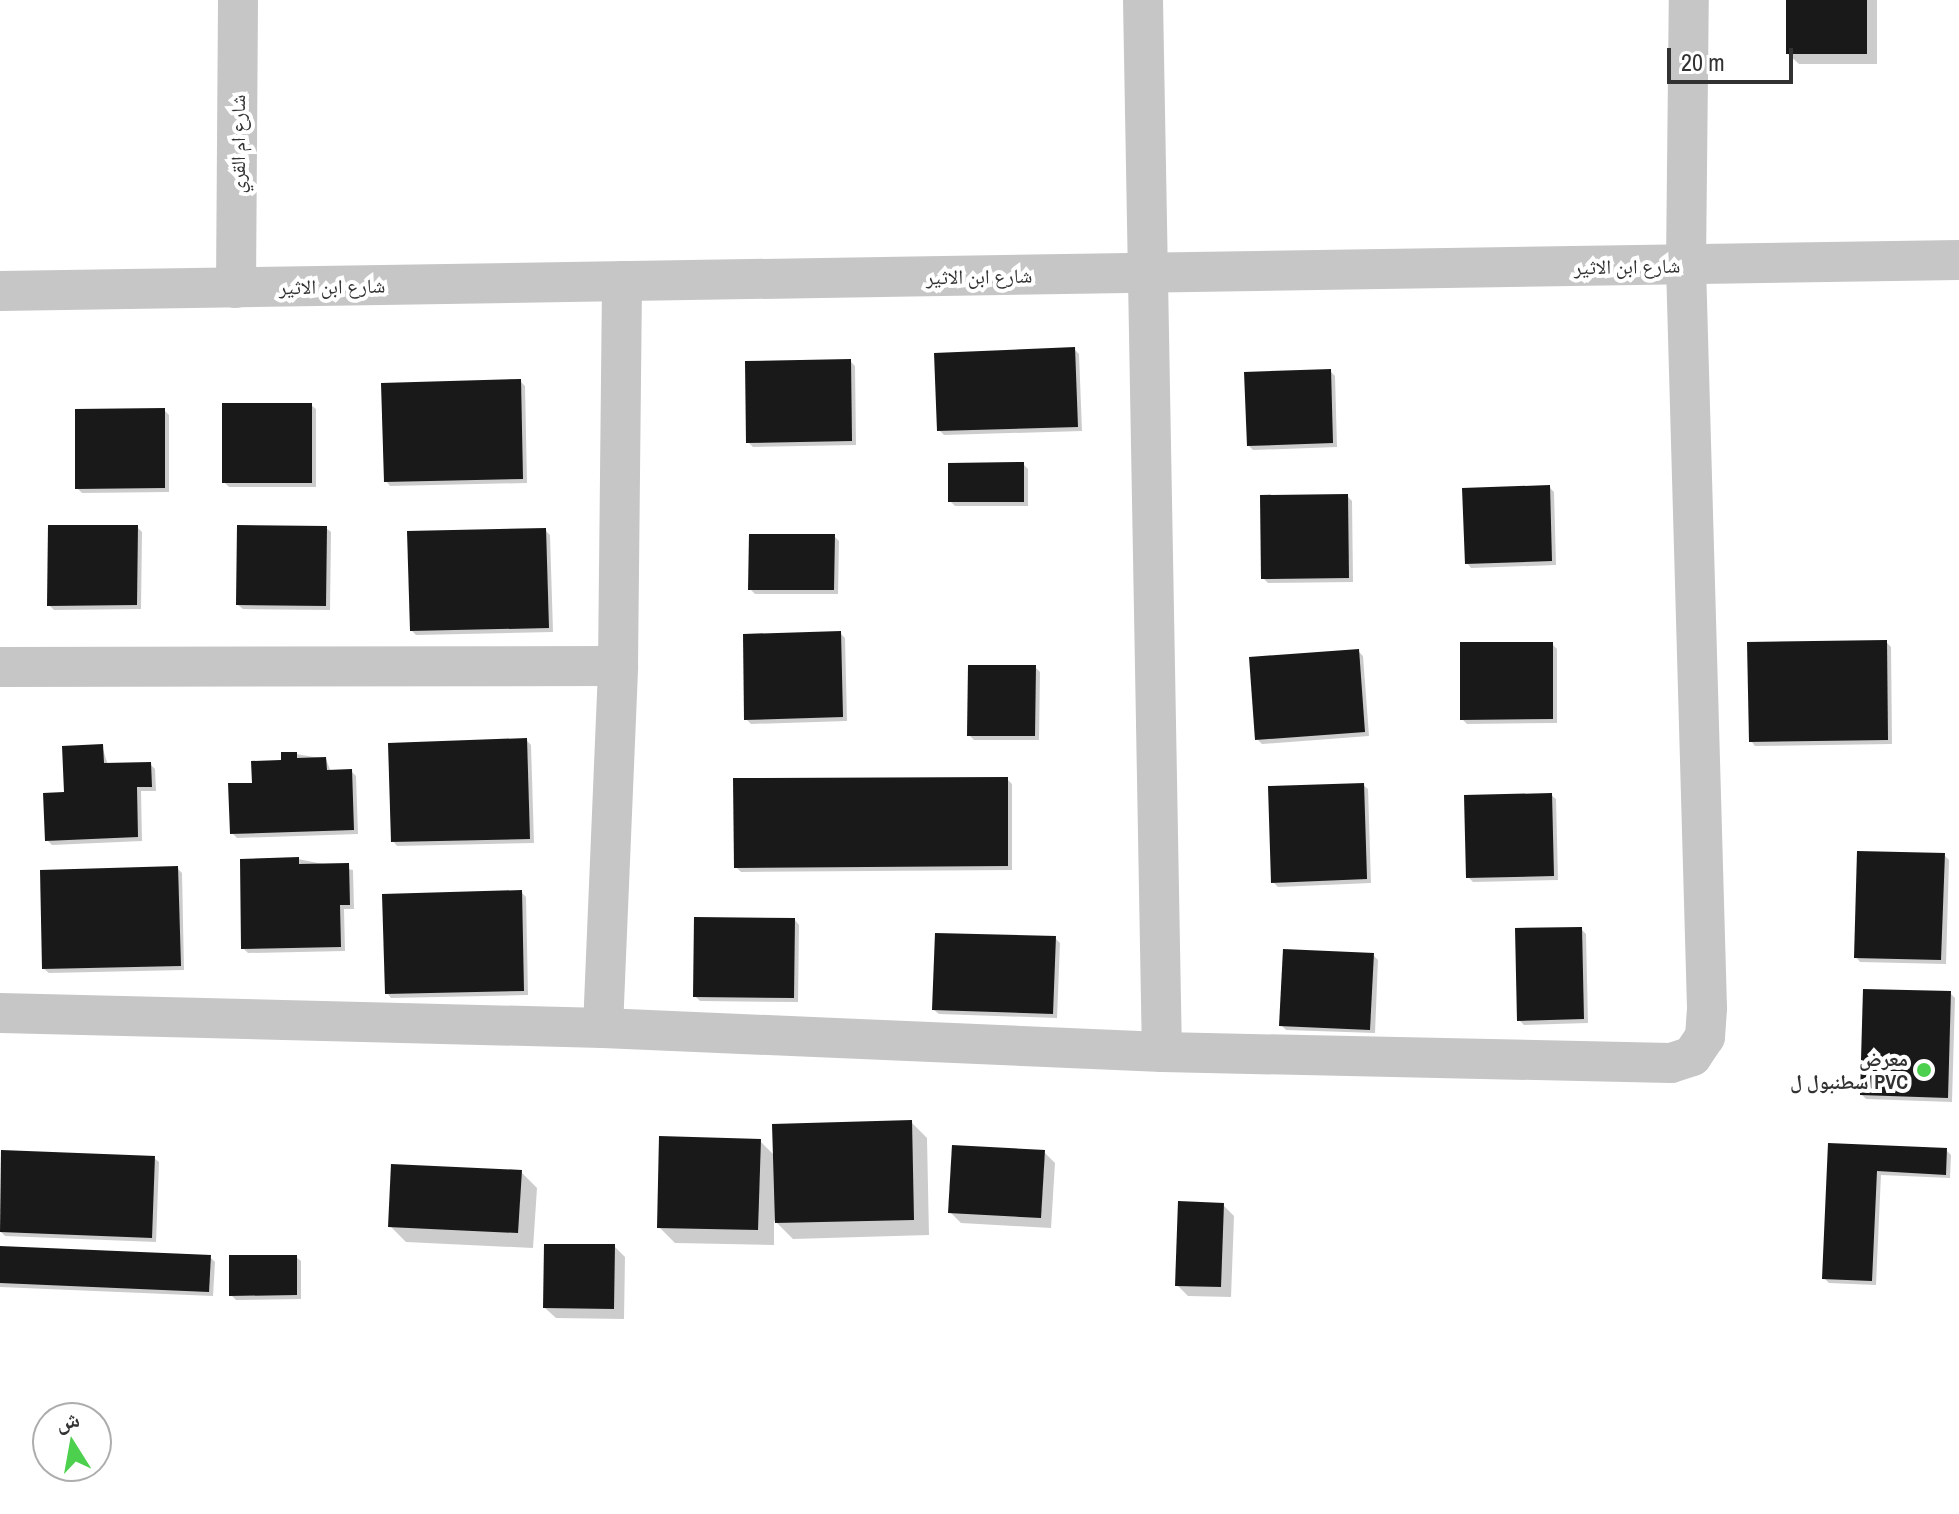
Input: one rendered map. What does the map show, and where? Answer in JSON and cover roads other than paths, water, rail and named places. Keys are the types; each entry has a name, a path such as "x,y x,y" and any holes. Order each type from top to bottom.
{"street":[{"name":"شارع ام القري","path":"236,288 238,0"},
{"path":"1143,0 1162,1052"},
{"path":"0,1013 603,1028 1162,1052 1671,1063 1692,1056 1705,1037 1686,265 1689,0"},
{"name":"شارع ابن الاثير","path":"0,291 1959,260"},
{"path":"603,1028 618,666 622,281"},
{"path":"0,667 618,666"}],"place":[{"name":"معرض اسطنبول لPVC","path":"1924,1070"}]}
